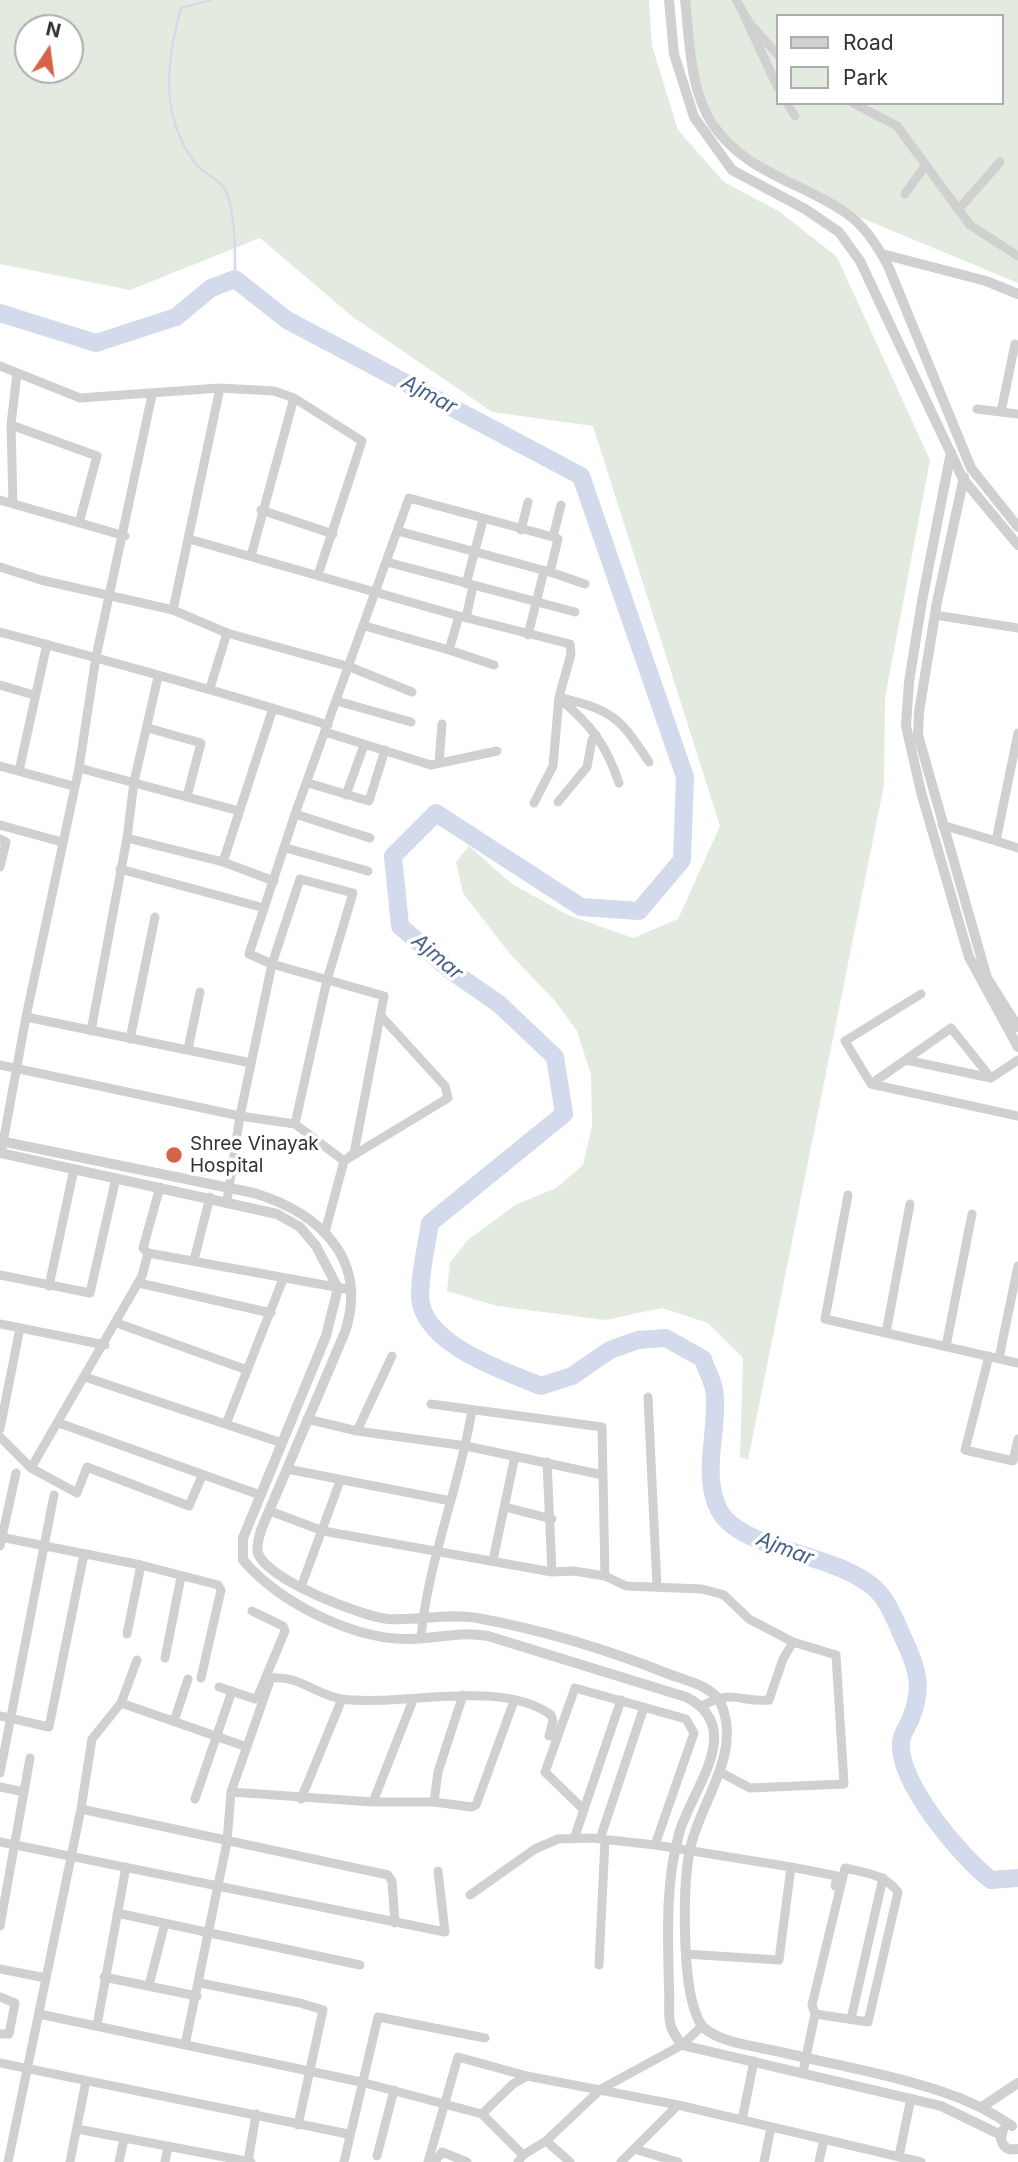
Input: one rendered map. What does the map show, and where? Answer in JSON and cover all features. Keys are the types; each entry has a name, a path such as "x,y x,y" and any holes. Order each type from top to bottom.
{"street":[{"path":"669,0 674,54 694,117 732,170 805,209 839,232 860,261 963,479 1018,545"},
{"path":"685,0 694,76 713,125 732,146 769,174 848,214 882,254 969,464 1018,527"},
{"path":"736,0 776,84"},
{"path":"744,15 776,53"},
{"path":"788,105 796,116"},
{"path":"857,105 897,126 970,225 1018,256"},
{"path":"958,210 1000,162"},
{"path":"905,194 925,166"},
{"path":"882,254 986,281 1018,294"},
{"path":"1000,412 1017,342"},
{"path":"0,366 80,398 152,395 220,388 274,391 293,398 362,441 318,575"},
{"path":"13,504 10,425 17,373"},
{"path":"173,610 220,388"},
{"path":"152,395 96,657 79,768 73,786 0,1155 227,1201 277,1214 300,1227 316,1246 338,1288 326,1336 241,1548 243,1560 252,1571 293,1599 349,1629 376,1637 421,1637 457,1633 488,1636 686,1697 702,1706 713,1730 715,1770"},
{"path":"251,556 261,510 293,398"},
{"path":"977,409 1018,414"},
{"path":"10,425 97,456 79,523"},
{"path":"957,438 951,453 920,614 906,726 914,766 969,957 1018,1047"},
{"path":"969,464 963,479 935,615 919,712 918,736 987,978 1018,1027"},
{"path":"325,1232 344,1161 355,1153 384,996 272,964 249,954 295,814 377,593 409,498 558,539 528,635"},
{"path":"0,500 124,536"},
{"path":"521,530 528,502"},
{"path":"553,537 561,505"},
{"path":"261,510 332,534"},
{"path":"449,650 462,617 483,520"},
{"path":"398,531 585,584"},
{"path":"189,539 462,617 570,644 571,654 559,697 553,766 534,803"},
{"path":"387,562 575,612"},
{"path":"0,567 41,580 173,610 227,633 350,667 412,692"},
{"path":"935,615 1018,628"},
{"path":"365,626 494,665"},
{"path":"0,632 96,657 158,677 210,688 273,708 364,744 431,765 497,751"},
{"path":"210,688 227,633"},
{"path":"19,771 47,644"},
{"path":"91,1031 127,838 134,782 158,677"},
{"path":"0,685 34,695"},
{"path":"559,697 590,724 611,758 619,783"},
{"path":"559,697 605,709 625,725 649,762"},
{"path":"337,701 411,722"},
{"path":"223,862 273,708"},
{"path":"439,763 442,724"},
{"path":"148,728 201,743 187,796"},
{"path":"996,841 1018,733"},
{"path":"558,802 587,766 592,740 596,735"},
{"path":"346,795 364,744"},
{"path":"308,783 369,801 385,750"},
{"path":"0,766 73,786"},
{"path":"79,768 239,811"},
{"path":"295,814 370,838"},
{"path":"0,825 62,842"},
{"path":"942,825 1018,848"},
{"path":"127,838 223,862 274,881"},
{"path":"0,839 6,842 0,867"},
{"path":"286,848 368,871"},
{"path":"120,869 264,908"},
{"path":"227,1201 240,1116 272,964 300,879 352,893 327,980 295,1124"},
{"path":"130,1039 155,917"},
{"path":"188,1049 200,992"},
{"path":"921,994 845,1041 871,1084 1018,1116"},
{"path":"344,1161 448,1098 445,1086 381,1016"},
{"path":"26,1017 251,1063"},
{"path":"871,1084 951,1028 991,1078"},
{"path":"906,1060 991,1078 1018,1060"},
{"path":"0,1065 240,1116 295,1124 344,1161"},
{"path":"2,1141 230,1188 286,1203 325,1232 337,1248 352,1290 345,1332 286,1469 257,1551 271,1569 301,1587 361,1613 384,1618 475,1618 563,1639 645,1665 707,1689 717,1697 725,1719 726,1735 690,1853 686,1954 689,1987 702,2026 738,2042 941,2091 982,2107 1015,2126"},
{"path":"48,1286 74,1169"},
{"path":"0,1275 90,1293 116,1178"},
{"path":"160,1187 143,1248 148,1253 352,1290"},
{"path":"848,1195 825,1320 1018,1363"},
{"path":"194,1260 209,1198"},
{"path":"886,1333 910,1204"},
{"path":"946,1346 972,1214"},
{"path":"31,1468 139,1283 148,1253"},
{"path":"1018,1266 994,1357 965,1450 1013,1461 1018,1439"},
{"path":"226,1424 283,1279"},
{"path":"139,1283 271,1313"},
{"path":"117,1323 247,1370"},
{"path":"0,1324 105,1345"},
{"path":"0,1429 20,1328"},
{"path":"357,1431 392,1356"},
{"path":"85,1377 282,1443"},
{"path":"648,1397 657,1587"},
{"path":"431,1404 602,1427 605,1576"},
{"path":"421,1637 439,1550 466,1446 472,1409"},
{"path":"307,1419 357,1431 466,1446 603,1475"},
{"path":"59,1423 260,1495"},
{"path":"0,1437 31,1468 77,1493 87,1467 189,1506 202,1476"},
{"path":"493,1560 514,1456"},
{"path":"547,1462 552,1519 552,1572"},
{"path":"286,1469 451,1501"},
{"path":"16,1473 1,1540 84,1553 220,1588 201,1678"},
{"path":"301,1587 340,1481"},
{"path":"0,1773 5,1717 54,1495"},
{"path":"505,1507 552,1519"},
{"path":"270,1511 323,1531 552,1572 574,1571 605,1576 626,1586 702,1589 724,1595 749,1619 793,1642 836,1655 844,1784 750,1788 715,1770"},
{"path":"5,1717 49,1727 84,1553"},
{"path":"127,1634 141,1566"},
{"path":"165,1658 181,1577"},
{"path":"219,1687 255,1699 258,1696 285,1631 280,1624 252,1611"},
{"path":"702,1706 717,1697 734,1695 769,1700 783,1659 793,1642"},
{"path":"8,2162 81,1809 92,1739 121,1703 136,1660"},
{"path":"185,2045 200,1983 227,1842 231,1792 271,1678 292,1678 321,1693 342,1699 413,1700 463,1695 514,1701 551,1715 553,1721 549,1736"},
{"path":"174,1721 188,1679"},
{"path":"584,1810 545,1772 571,1693 578,1687 686,1719 694,1733 655,1845"},
{"path":"195,1799 232,1691"},
{"path":"434,1802 438,1772 463,1695"},
{"path":"301,1799 342,1699"},
{"path":"373,1802 413,1700"},
{"path":"574,1839 621,1700"},
{"path":"231,1792 301,1799 434,1802 472,1807 476,1805 514,1701"},
{"path":"121,1703 247,1746"},
{"path":"599,1965 602,1839 644,1707"},
{"path":"0,1926 30,1758"},
{"path":"709,1784 684,1818 676,1848 670,1923 670,2023 682,2045 911,2098 967,2116 1001,2135"},
{"path":"0,1787 24,1792"},
{"path":"81,1809 388,1875 392,1881 394,1923"},
{"path":"470,1895 535,1849 558,1839 602,1839 655,1845 837,1876 813,1981"},
{"path":"0,1842 394,1923 447,1931 438,1871"},
{"path":"97,2025 126,1867"},
{"path":"686,1954 779,1960 791,1867"},
{"path":"803,2072 815,2014 812,2005 845,1868 883,1878 898,1892 869,2022 815,2014"},
{"path":"851,2020 883,1878"},
{"path":"117,1913 360,1965"},
{"path":"149,1985 165,1923"},
{"path":"0,1969 46,1978"},
{"path":"104,1977 197,1996"},
{"path":"200,1983 321,2009 324,2013 298,2124"},
{"path":"0,1997 15,2001 9,2034 0,2034"},
{"path":"39,2014 361,2082 482,2114 520,2158 547,2141 601,2088 682,2045 702,2026"},
{"path":"344,2162 348,2134 376,2019 380,2016 485,2038"},
{"path":"429,2162 459,2056 527,2076 601,2088 921,2162"},
{"path":"742,2120 754,2061"},
{"path":"0,2063 348,2134"},
{"path":"482,2114 513,2084 527,2076"},
{"path":"70,2162 86,2081"},
{"path":"982,2107 1018,2083"},
{"path":"377,2156 394,2090"},
{"path":"899,2156 911,2098"},
{"path":"621,2162 678,2105"},
{"path":"78,2129 168,2147 202,2157 249,2162 256,2114"},
{"path":"1011,2162 1013,2149 1002,2143 1001,2135 1005,2128 1015,2126"},
{"path":"764,2162 771,2127"},
{"path":"0,2137 13,2140"},
{"path":"119,2162 124,2138"},
{"path":"820,2162 824,2139"},
{"path":"547,2141 570,2162"},
{"path":"165,2162 168,2147"},
{"path":"634,2149 651,2158 678,2162"},
{"path":"435,2162 442,2152 467,2162"}],"green space":[{"path":"0,0 649,0 652,46 678,130 724,182 780,212 837,257 930,460 885,698 884,785 748,1460 740,1457 743,1358 708,1323 662,1308 605,1320 497,1306 447,1291 450,1262 468,1240 515,1205 556,1188 583,1165 592,1126 591,1075 577,1031 555,1001 510,954 463,893 456,862 469,846 512,884 568,915 633,938 678,919 720,826 593,426 492,412 353,317 260,238 130,290 0,264"},
{"path":"683,0 1018,0 1018,283 806,195 711,127 686,35"}],"waterway":[{"path":"211,0 181,8 172,49 169,88 171,108 184,145 195,163 221,184 228,197 234,232 235,279"},
{"name":"Ajmar","path":"0,313 96,343 176,317 211,288 235,279 287,320 581,476 685,777 682,860 639,911 581,907 436,813 393,856 400,926 450,970 499,1004 555,1057 564,1114 430,1223 421,1276 421,1304 439,1333 454,1345 489,1365 541,1386 572,1376 610,1350 638,1340 666,1338 703,1359 714,1389 711,1481 719,1510 731,1524 749,1536 845,1570 865,1581 881,1595 891,1611 916,1670 918,1688 915,1707 901,1742 903,1759 910,1778 934,1818 978,1869 991,1880 1018,1878"}],"place":[{"name":"Shree Vinayak Hospital","path":"174,1155"}]}
